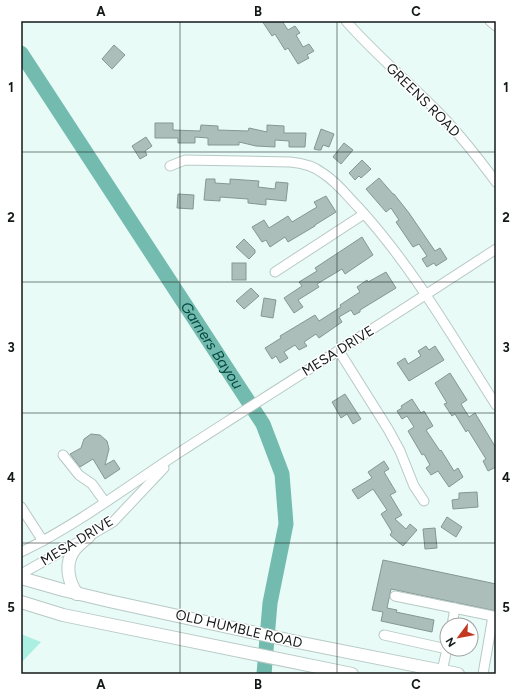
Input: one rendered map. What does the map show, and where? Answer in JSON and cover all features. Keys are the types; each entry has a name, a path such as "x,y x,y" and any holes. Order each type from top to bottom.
{"main road":[{"path":"77,594 69,578 68,569 70,559 75,550 89,536"},
{"name":"OLD HUMBLE ROAD","path":"21,578 77,594 302,643 458,674"},
{"name":"OLD HUMBLE ROAD","path":"21,602 58,614 352,674"},
{"path":"21,609 58,614"}],"street":[{"name":"GREENS ROAD","path":"346,21 432,106 470,148 496,182"},
{"path":"490,21 496,26"},
{"path":"170,166 185,160 302,163 312,166 325,174 337,184 364,214 404,264 426,295 496,405"},
{"path":"275,272 364,214"},
{"name":"MESA DRIVE","path":"21,552 43,541 105,502 268,395 496,250"},
{"path":"339,350 388,429 400,451 414,486 424,501"},
{"name":"MESA DRIVE","path":"21,574 113,522 179,453"},
{"path":"63,455 79,475 92,484 105,502"},
{"path":"21,507 24,519 43,541"},
{"path":"395,596 493,616 493,629 483,674"},
{"path":"453,617 455,608"},
{"path":"384,635 439,647"},
{"path":"442,672 445,657"}],"green space":[{"path":"21,634 41,642 21,663"}],"building":[{"path":"262,21 282,21 288,30 295,26 300,33 296,35 303,47 309,44 314,51 307,55 309,58 298,64 288,48 285,50 275,34 272,36"},
{"path":"114,45 125,55 112,69 102,59"},
{"path":"155,123 173,123 173,130 200,131 201,125 218,126 218,130 248,131 249,128 267,132 267,125 284,126 284,133 306,133 305,147 289,147 289,141 275,140 275,147 256,146 239,142 239,145 208,145 208,138 195,137 195,143 178,143 178,138 155,138"},
{"path":"321,129 334,134 329,147 323,145 321,150 318,150 314,149"},
{"path":"146,137 152,146 145,151 147,155 140,159 132,146"},
{"path":"344,143 353,150 341,164 333,157"},
{"path":"362,160 371,169 361,178 359,176 355,180 349,173"},
{"path":"379,178 409,213 435,251 440,248 447,259 436,266 434,263 427,267 422,259 427,256 419,244 413,247 396,222 399,220 391,208 386,212 366,189"},
{"path":"206,179 215,179 215,183 230,184 230,179 259,181 258,187 275,189 276,182 288,183 286,201 266,199 266,205 248,203 248,199 220,197 220,201 204,200"},
{"path":"178,194 194,195 193,209 177,208"},
{"path":"326,196 336,212 288,242 285,237 270,247 266,240 262,242 252,227 264,220 269,228 288,216 292,222 317,207 314,202"},
{"path":"362,237 373,255 345,274 342,269 317,284 319,287 298,300 303,307 294,313 284,298 302,286 299,282 317,271 315,268"},
{"path":"244,239 255,250 255,253 249,259 236,247"},
{"path":"232,263 246,263 246,280 232,280"},
{"path":"386,272 396,288 360,310 360,312 354,315 351,310 339,317 342,322 319,338 316,334 304,342 307,346 299,350 295,345 284,352 288,358 280,363 276,356 272,359 265,348 281,338 280,336 315,315 319,321 341,307 340,305 360,292 357,287 367,280 368,282"},
{"path":"251,288 259,296 244,309 236,301"},
{"path":"264,298 276,300 273,318 261,316"},
{"path":"426,346 429,350 435,346 444,360 409,381 397,363 405,358 408,364 421,356 418,351"},
{"path":"450,373 467,400 461,404 469,417 475,413 496,448 496,467 488,471 483,461 486,459 468,430 466,432 455,414 452,416 444,404 447,403 435,383"},
{"path":"345,394 361,419 353,424 347,414 341,418 332,402"},
{"path":"412,399 421,413 424,411 433,426 426,430 454,471 458,468 463,477 449,487 438,471 431,475 426,468 430,465 424,454 422,455 408,431 414,427 407,416 402,419 397,411 402,408 401,406"},
{"path":"91,434 100,435 107,441 109,449 105,465 114,460 120,469 105,479 93,459 80,467 70,454 81,448 84,439"},
{"path":"384,461 389,469 384,472 396,492 390,495 402,515 395,519 406,529 410,524 417,530 403,546 390,535 392,532 381,514 387,510 373,489 358,499 352,490 372,478 368,472"},
{"path":"477,492 478,507 453,509 452,500 459,499 459,493"},
{"path":"447,517 462,527 456,537 441,527"},
{"path":"435,528 437,548 425,549 423,529"},
{"path":"383,560 496,584 496,611 391,589 387,608 397,610 396,612 434,620 432,632 381,621 383,612 372,610"}],"waterway":[{"name":"Garners Bayou","path":"21,53 263,424 282,474 286,524 270,603 264,674"}]}
